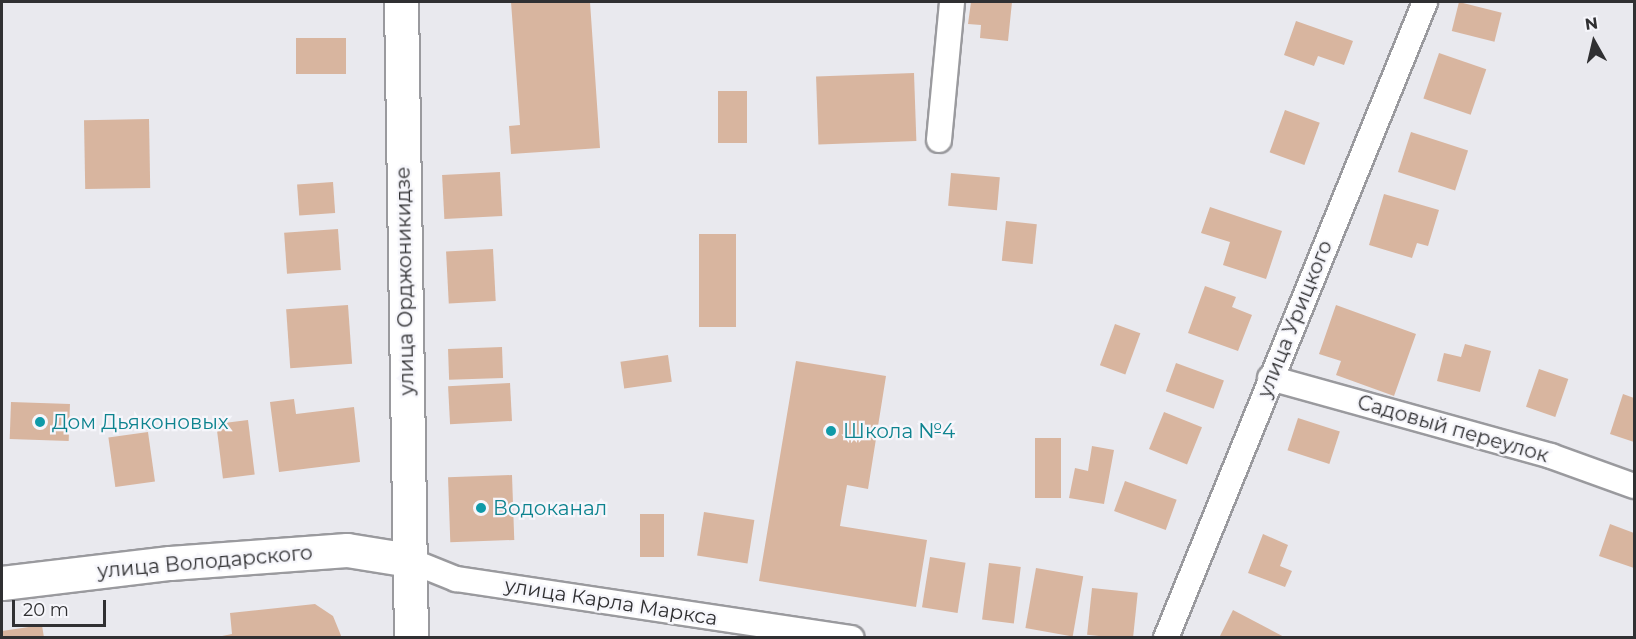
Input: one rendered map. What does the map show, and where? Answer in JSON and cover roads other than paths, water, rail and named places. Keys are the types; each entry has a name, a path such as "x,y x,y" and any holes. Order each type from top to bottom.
{"main road":[{"name":"улица Орджоникидзе","path":"401,2 411,638"},
{"name":"улица Володарского","path":"2,583 170,563 347,550 409,560"}],"street":[{"path":"939,140 952,2"},
{"name":"улица Урицкого","path":"1166,638 1425,2"},
{"name":"Садовый переулок","path":"1270,378 1551,456 1635,486"},
{"name":"улица Карла Маркса","path":"409,560 456,579 852,638"}],"place":[{"name":"Дом Дьяконовых","path":"40,422"},
{"name":"Школа №4","path":"831,431"},
{"name":"Водоканал","path":"481,508"}]}
